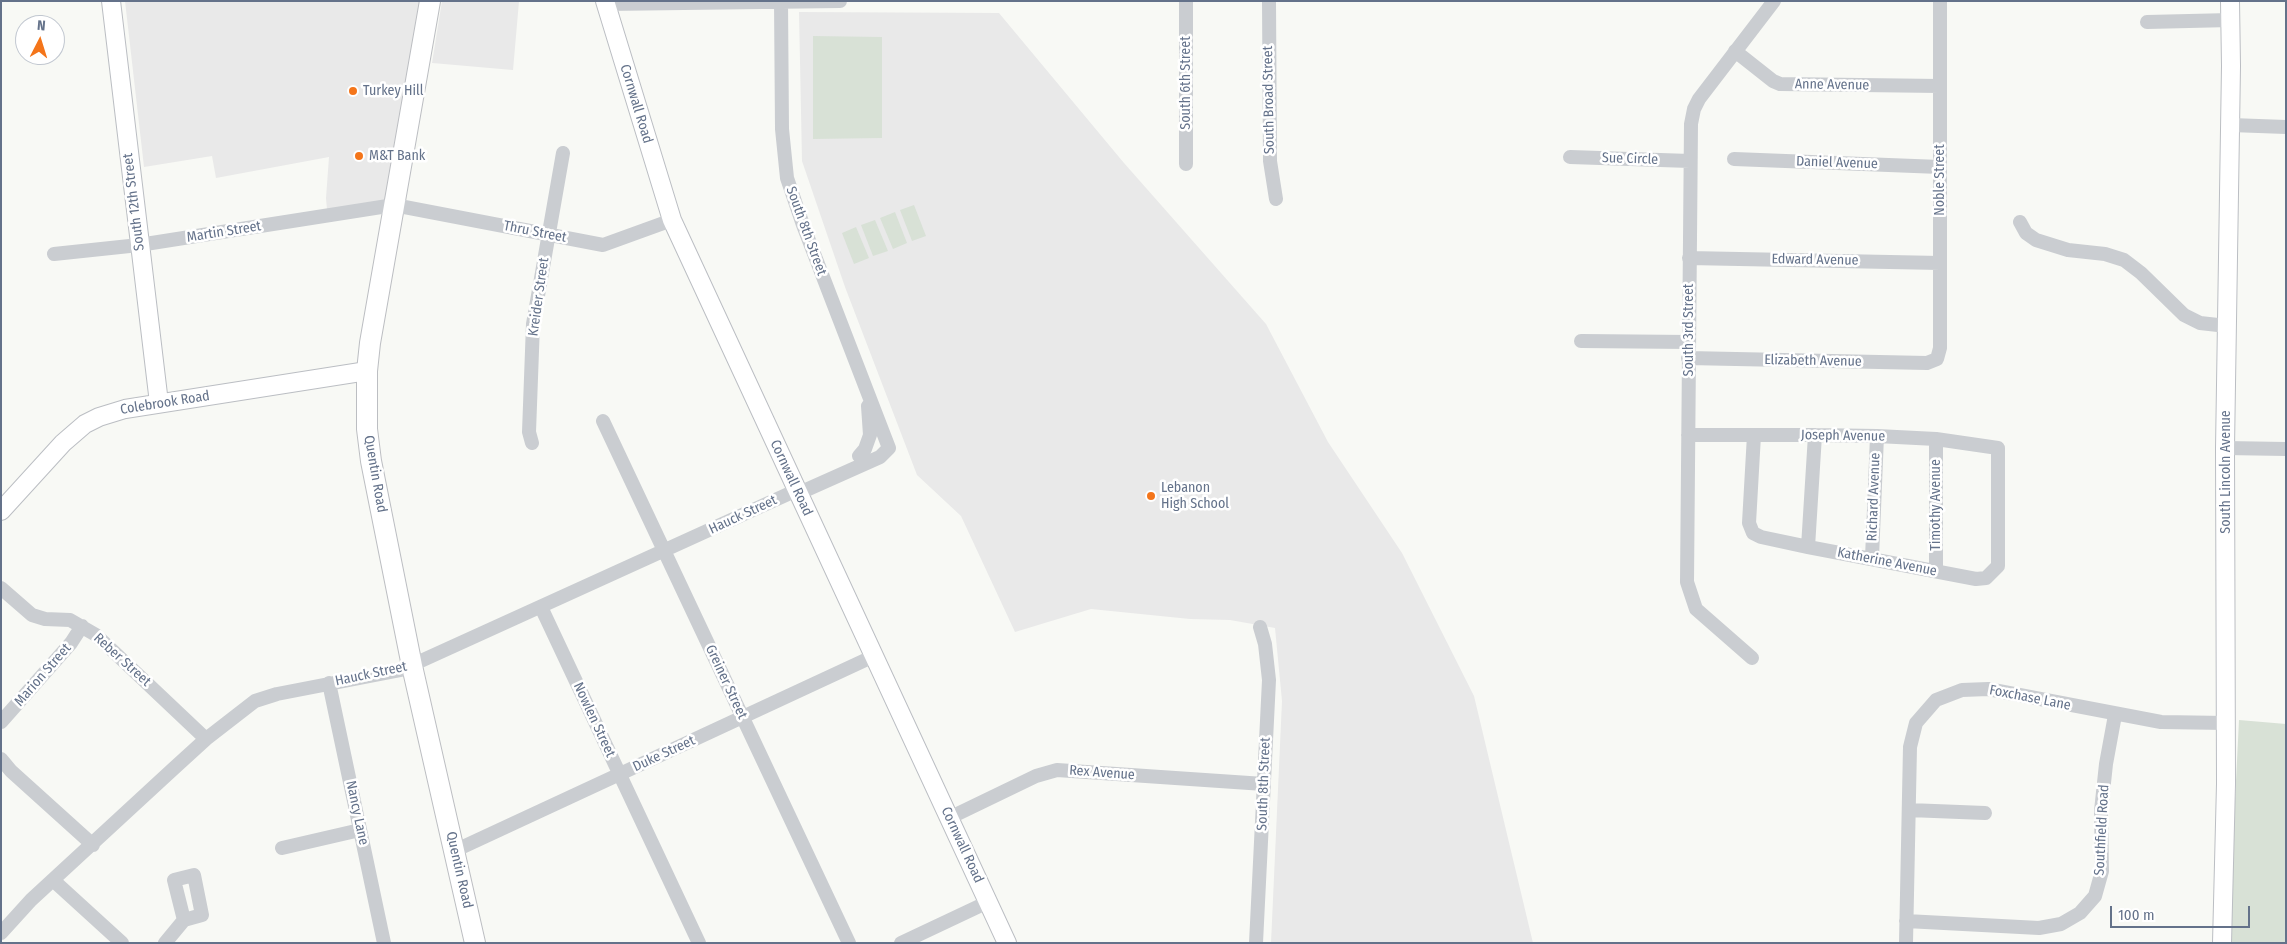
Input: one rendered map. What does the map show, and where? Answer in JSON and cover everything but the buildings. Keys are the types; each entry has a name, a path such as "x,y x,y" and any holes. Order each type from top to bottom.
{"highway":[{"name":"Quentin Road","path":"430,1 370,343 367,371 367,429 371,460 412,666 475,943"}],"main road":[{"name":"South 12th Street","path":"111,1 159,403"},
{"name":"South Lincoln Avenue","path":"2222,943 2226,821 2225,448 2231,125 2230,1"},
{"name":"Cornwall Road","path":"605,3 672,220 1007,943"},
{"name":"Colebrook Road","path":"1,511 64,443 85,424 112,412 367,371"}],"street":[{"name":"South 8th Street","path":"781,1 782,129 787,178 803,225 889,448"},
{"path":"605,3 840,1"},
{"name":"South 6th Street","path":"1186,1 1186,164"},
{"name":"South Broad Street","path":"1269,1 1270,161 1276,199"},
{"name":"South 3rd Street","path":"1752,658 1704,618 1696,609 1688,592 1688,342 1691,124 1699,99 1774,1"},
{"name":"Noble Street","path":"1937,359 1940,348 1940,1"},
{"path":"2147,22 2230,20"},
{"name":"Anne Avenue","path":"1735,51 1780,84 1940,86"},
{"path":"2231,125 2286,127"},
{"name":"Kreider Street","path":"532,443 530,432 533,324 563,153"},
{"name":"Sue Circle","path":"1570,156 1690,161"},
{"name":"Daniel Avenue","path":"1734,159 1940,167"},
{"name":"Martin Street","path":"54,254 139,246 394,205"},
{"name":"Thru Street","path":"394,205 602,245 672,220"},
{"path":"2020,222 2026,233 2036,240 2068,250 2104,254 2124,260 2184,315 2200,323 2227,326"},
{"name":"Edward Avenue","path":"1689,258 1940,263"},
{"path":"1581,341 1688,342"},
{"name":"Elizabeth Avenue","path":"1688,358 1927,363 1937,359"},
{"path":"859,456 865,449 870,435 868,393"},
{"name":"Greiner Street","path":"603,421 849,943"},
{"name":"Joseph Avenue","path":"1688,435 1877,436 1936,440 1998,448"},
{"name":"Katherine Avenue","path":"1754,435 1749,523 1753,533 1761,537 1808,547 1976,579 1986,578 1998,566 1998,448"},
{"path":"1808,547 1815,435"},
{"name":"Richard Avenue","path":"1872,558 1877,436"},
{"name":"Timothy Avenue","path":"1936,440 1936,571"},
{"name":"Hauck Street","path":"797,490 802,481 876,448 889,448"},
{"name":"Hauck Street","path":"1,933 31,900 54,881 206,739 265,696 401,670 412,666 797,490 806,490 880,457 889,448"},
{"path":"2225,448 2286,449"},
{"name":"Reber Street","path":"1,588 32,615 70,620 82,626 108,645 206,739"},
{"name":"Nowlen Street","path":"541,606 699,943"},
{"name":"Marion Street","path":"1,722 71,643 82,626"},
{"name":"South 8th Street","path":"1256,943 1269,680 1265,644 1260,626"},
{"name":"Duke Street","path":"454,851 874,656"},
{"name":"Nancy Lane","path":"329,683 384,943"},
{"name":"Foxchase Lane","path":"1906,943 1910,746 1916,723 1936,700 1962,690 1988,689 2115,715 2161,722 2226,723"},
{"name":"Southfield Road","path":"1906,921 2039,928 2061,924 2080,913 2095,896 2102,872 2101,811 2106,764 2115,715"},
{"path":"1,759 11,771 93,845"},
{"name":"Rex Avenue","path":"949,818 1036,776 1057,770 1264,784"},
{"path":"1909,810 1985,813"},
{"path":"282,848 360,830"},
{"path":"54,881 122,943"},
{"path":"902,943 988,902"},
{"path":"165,943 184,920"},
{"path":"1,939 4,943"}],"shaded area":[{"path":"125,1 424,1 385,202 327,210 329,157 216,178 212,156 144,167"},
{"path":"442,1 519,1 513,70 432,63"},
{"name":"Lebanon High School","path":"799,12 999,13 1124,163 1266,324 1328,442 1402,553 1474,696 1533,943 1271,943 1282,701 1275,628 1230,620 1190,619 1091,609 1015,632 961,516 917,475 845,287 802,161"},
{"path":"813,36 882,37 882,138 813,139"},
{"path":"914,205 926,236 912,241 900,210"},
{"path":"895,212 907,243 893,249 880,218"},
{"path":"875,220 888,251 873,256 861,225"},
{"path":"856,227 869,258 854,264 842,233"},
{"path":"2239,720 2286,724 2286,943 2228,943"}],"place":[{"name":"Turkey Hill","path":"353,91"},
{"name":"M&T Bank","path":"359,156"},
{"name":"Lebanon High School","path":"1151,496"}]}
